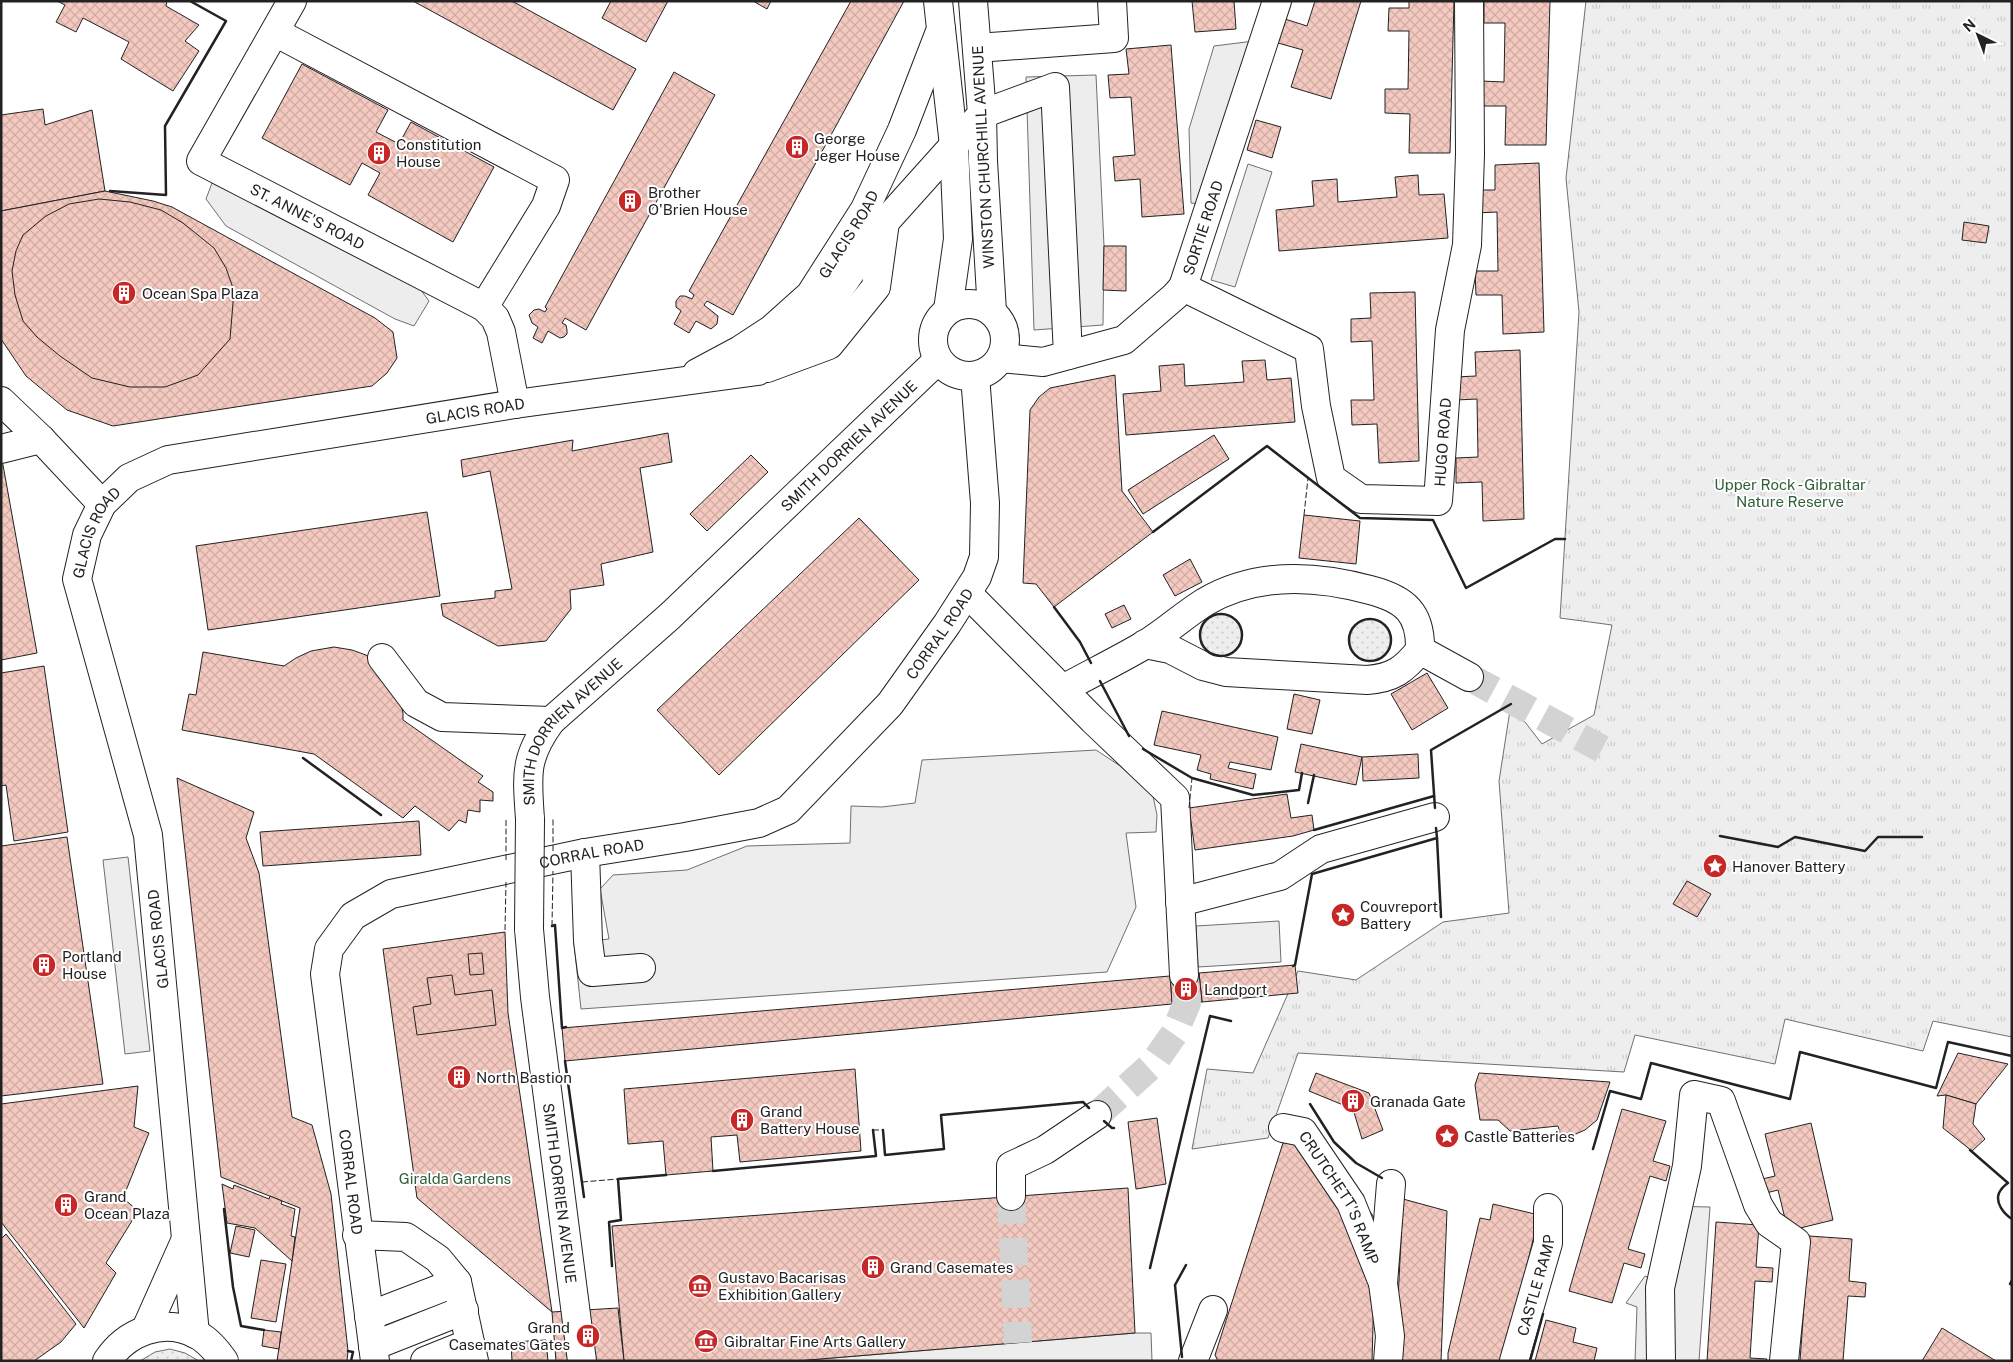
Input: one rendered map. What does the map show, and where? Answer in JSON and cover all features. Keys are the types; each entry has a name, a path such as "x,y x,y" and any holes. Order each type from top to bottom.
{"street":[{"name":"ST. ANNE'S ROAD","path":"292,1 202,161 484,307 496,318 502,332 515,404"},
{"path":"938,1 954,146 958,239 948,310"},
{"name":"WINSTON CHURCHILL AVENUE","path":"973,1 982,114 992,312"},
{"path":"977,48 1114,38 1112,1"},
{"name":"SORTIE ROAD","path":"1001,358 1043,362 1124,340 1183,287 1277,1"},
{"name":"HUGO ROAD","path":"1183,287 1309,349 1316,406 1331,478 1361,499 1438,502 1450,330 1467,245 1470,154 1469,1"},
{"name":"GLACIS ROAD","path":"682,381 740,350 772,329 810,294 865,209 902,130 941,29"},
{"path":"275,32 555,180 546,206 484,307"},
{"path":"982,114 1055,87 1068,356"},
{"name":"GLACIS ROAD","path":"195,1334 148,836 77,579 87,535 102,504 129,478 168,460 515,404 758,371 788,349 824,311 885,222 982,114"},
{"path":"971,304 982,306 992,312 1000,322 1004,333 1005,346 1001,358 985,373 975,376 954,374 945,368 933,350 934,328 940,318 948,310 959,305 971,304"},
{"name":"SMITH DORRIEN AVENUE","path":"582,1361 535,997 529,929 530,818 528,782 529,763 537,740 551,721 670,616 938,360"},
{"name":"CORRAL ROAD","path":"374,1353 357,1234 325,974 329,949 353,916 391,894 584,853 759,823 788,810 890,704 968,594 977,577 984,557 985,512 975,376"},
{"path":"1,401 41,439 102,504"},
{"path":"1,449 41,439"},
{"path":"1062,689 1145,644 1206,602 1228,591 1257,582 1283,578 1314,579 1351,585 1392,598 1408,609 1416,620 1420,633 1420,650 1400,672 1383,679 1367,680 1226,672 1203,666 1170,649 1145,644"},
{"path":"968,594 1062,689 1175,798 1184,975"},
{"path":"1191,660 1182,645 1182,633 1193,614 1206,602"},
{"path":"1420,650 1469,677"},
{"path":"382,658 416,703 442,717 551,721"},
{"path":"1180,902 1280,876 1321,850 1436,817"},
{"path":"584,853 588,941 592,972 641,968"},
{"path":"1661,1361 1660,1288 1687,1166 1694,1095 1720,1101 1758,1205 1769,1223 1796,1242 1784,1361"},
{"path":"1011,1196 1011,1166 1045,1150 1097,1115"},
{"name":"CRUTCHETT'S RAMP","path":"1283,1128 1304,1132 1351,1203 1383,1283"},
{"path":"1388,1361 1390,1336 1383,1283 1391,1184"},
{"name":"CASTLE RAMP","path":"1514,1361 1548,1243 1548,1208"},
{"path":"357,1234 406,1237 438,1259 457,1282 472,1352 425,1361"},
{"name":"GLACIS ROAD","path":"146,1329 187,1238"},
{"path":"368,1316 457,1282"},
{"path":"374,1353 464,1310"},
{"path":"1193,1361 1213,1310"},
{"path":"107,1361 114,1351 128,1338 146,1329 163,1327 180,1329 195,1334 212,1346 224,1361"}],"green space":[{"name":"Upper Rock - Gibraltar Nature Reserve","path":"1586,1 2012,1 2012,1037 1933,1021 1923,1051 1785,1019 1775,1064 1635,1035 1624,1072 1298,1053 1268,1138 1192,1149 1207,1069 1253,1073 1298,971 1356,980 1443,922 1509,913 1499,781 1511,704 1542,744 1594,715 1612,625 1560,618 1579,312 1566,178"},
{"path":"1225,614 1233,617 1239,623 1242,635 1239,647 1233,653 1217,656 1209,653 1203,647 1200,631 1203,623 1209,617"},
{"path":"1374,619 1382,622 1388,628 1391,640 1388,652 1382,658 1366,661 1358,658 1352,652 1349,636 1352,628 1358,622"},
{"path":"170,1349 185,1353 199,1361 140,1361 155,1352"}],"shaded area":[{"path":"1254,41 1203,204 1191,203 1189,129 1214,46"},
{"path":"1096,75 1104,246 1103,325 1034,330 1026,77"},
{"path":"1248,164 1272,172 1235,287 1211,280"},
{"path":"212,183 418,286 429,301 414,326 395,319 226,226 206,199"},
{"path":"1096,750 1140,779 1153,796 1157,815 1156,832 1126,833 1136,907 1107,972 581,1009 574,943 609,939 600,889 613,875 687,870 747,846 850,843 851,806 882,807 915,803 922,760"},
{"path":"128,857 150,1051 125,1054 103,860"},
{"path":"1279,921 1281,962 1198,967 1196,926"},
{"path":"1665,1206 1710,1207 1699,1361 1635,1361 1637,1307 1626,1303 1645,1276 1657,1281"},
{"path":"1151,1333 1152,1361 796,1361"}],"building":[{"path":"57,1 167,1 166,6 199,25 185,41 199,51 173,91 121,59 129,42 83,18 76,32 56,22 65,5"},
{"path":"413,1 512,1 636,69 613,110"},
{"path":"611,1 668,1 646,42 602,18"},
{"path":"753,1 771,1 767,9"},
{"name":"George Jeger House","path":"851,1 904,1 733,315 707,301 704,305 718,316 717,324 711,329 696,321 689,333 674,324 681,311 676,307 676,301 680,296 692,299 694,295 689,291"},
{"path":"1192,1 1234,1 1236,29 1195,32"},
{"path":"1315,1 1361,1 1331,99 1291,87 1303,50 1278,43 1285,19 1307,26"},
{"path":"1409,1 1454,1 1450,153 1409,153 1410,114 1385,113 1385,89 1408,89 1409,31 1388,31 1389,8 1409,8"},
{"path":"1484,1 1550,1 1546,145 1505,145 1506,106 1481,106 1481,81 1504,82 1505,23 1484,23"},
{"path":"1171,45 1184,214 1142,217 1140,179 1115,181 1113,157 1135,155 1131,97 1110,98 1108,75 1129,74 1126,49"},
{"name":"Constitution House","path":"302,64 388,110 376,132 399,144 411,122 494,167 453,242 368,195 380,173 362,163 350,185 262,138"},
{"name":"Brother O'Brien House","path":"674,72 715,95 586,330 565,318 562,323 566,325 567,334 560,338 548,331 542,343 533,338 538,327 532,323 529,315 534,310 539,309 545,312 547,309 545,307"},
{"path":"43,109 45,125 92,110 105,191 1,211 1,115"},
{"path":"1256,120 1281,127 1272,158 1247,150"},
{"path":"1539,163 1544,332 1503,334 1502,295 1476,295 1475,271 1498,271 1497,212 1475,213 1475,190 1495,190 1495,165"},
{"path":"1418,175 1419,195 1444,194 1448,238 1279,251 1276,210 1314,206 1312,181 1337,179 1338,202 1397,197 1395,177"},
{"path":"105,191 172,207 375,318 393,332 397,358 387,373 372,386 113,426 67,410 26,376 1,339 1,211"},
{"name":"Ocean Spa Plaza","path":"99,199 130,202 161,210 183,223 214,248 226,268 234,291 230,339 198,375 165,387 130,387 92,378 37,337 23,321 15,295 12,271 16,251 23,235 46,216 69,204"},
{"path":"1964,222 1989,226 1986,243 1962,240"},
{"path":"1104,246 1126,246 1126,291 1103,290"},
{"path":"1415,292 1419,461 1379,463 1377,424 1352,425 1351,400 1374,400 1372,341 1351,342 1351,319 1371,318 1370,293"},
{"path":"1520,350 1524,519 1483,521 1482,482 1456,483 1456,458 1478,457 1477,399 1456,400 1455,377 1476,376 1475,352"},
{"path":"1265,360 1267,380 1291,378 1295,422 1126,435 1123,394 1161,391 1159,366 1184,364 1185,386 1244,382 1242,361"},
{"path":"1115,375 1122,491 1153,532 1054,607 1036,584 1023,583 1030,410 1039,397 1050,388"},
{"path":"668,433 672,462 640,468 653,552 601,564 604,585 570,590 571,609 546,641 498,646 443,616 441,604 495,598 495,591 512,589 490,471 463,477 461,460 573,440 572,451"},
{"path":"1214,435 1229,459 1143,514 1128,490"},
{"path":"1,454 37,653 1,660"},
{"path":"751,455 768,472 707,531 690,514"},
{"path":"427,512 440,596 208,630 196,546"},
{"path":"1304,515 1360,521 1356,564 1299,558"},
{"path":"859,518 919,580 719,775 657,710"},
{"path":"1190,559 1202,582 1175,596 1163,575"},
{"path":"1124,605 1131,619 1112,628 1105,614"},
{"path":"334,647 366,655 385,671 398,690 403,720 483,776 478,782 493,792 493,801 480,800 480,812 468,810 466,823 459,820 449,831 415,806 403,818 314,754 182,730 189,694 196,695 203,652 284,666 311,651"},
{"path":"44,666 68,832 14,841 6,785 1,786 1,673"},
{"path":"1427,673 1448,708 1412,730 1391,694"},
{"path":"1294,694 1320,700 1312,734 1287,729"},
{"path":"1162,711 1278,737 1271,770 1230,762 1228,768 1256,774 1253,789 1210,779 1211,774 1197,770 1201,755 1154,745"},
{"path":"1301,744 1362,757 1356,785 1295,772"},
{"path":"1418,754 1419,778 1363,781 1362,757"},
{"path":"177,778 254,812 246,838 259,873 292,1117 312,1125 331,1194 348,1351 347,1361 277,1361 300,1208 221,1177"},
{"path":"1287,794 1291,818 1312,815 1314,830 1293,836 1195,850 1189,808"},
{"path":"419,821 421,855 263,866 260,832"},
{"name":"Portland House","path":"67,837 103,1084 1,1096 1,846"},
{"path":"1687,881 1711,894 1697,917 1673,904"},
{"name":"North Bastion","path":"505,932 508,1013 552,1312 417,1198 383,949"},
{"path":"482,953 484,974 470,975 468,954"},
{"path":"1295,965 1298,993 1202,1002 1199,973"},
{"name":"Landport","path":"1199,973 1202,1002 1172,1004 1170,976"},
{"path":"452,975 455,995 492,990 496,1025 417,1035 413,1007 431,1004 427,978"},
{"path":"1170,976 1172,1004 565,1061 562,1028"},
{"path":"1958,1053 2008,1064 1976,1104 1946,1095 1937,1096"},
{"name":"Grand Battery House","path":"855,1069 861,1151 740,1162 737,1135 711,1137 713,1171 666,1175 663,1141 628,1144 624,1089"},
{"name":"Granada Gate","path":"1316,1073 1369,1093 1383,1130 1362,1139 1353,1109 1309,1091"},
{"path":"1479,1073 1610,1082 1597,1120 1585,1130 1562,1140 1558,1126 1510,1131 1498,1120 1480,1120 1475,1085"},
{"name":"Grand Ocean Plaza","path":"138,1086 134,1127 149,1133 123,1198 138,1211 106,1263 116,1273 84,1328 1,1222 1,1104"},
{"path":"1946,1095 1976,1104 1973,1124 1985,1139 1972,1151 1943,1128"},
{"path":"1622,1109 1666,1121 1653,1161 1670,1166 1666,1181 1650,1176 1628,1249 1645,1254 1641,1268 1624,1263 1612,1303 1569,1291"},
{"path":"1157,1118 1166,1184 1136,1189 1128,1122"},
{"path":"1811,1123 1833,1220 1788,1231 1778,1190 1762,1194 1758,1180 1775,1176 1765,1134"},
{"path":"1299,1138 1338,1167 1376,1220 1372,1361 1218,1361 1215,1355 1283,1143"},
{"path":"222,1184 233,1189 234,1185 269,1199 270,1196 282,1201 281,1204 295,1209 291,1236 295,1237 292,1261 255,1228 227,1223"},
{"name":"Grand Casemates","path":"1128,1188 1135,1333 796,1361 624,1361 612,1226"},
{"path":"1403,1199 1447,1211 1441,1361 1395,1361"},
{"path":"1493,1204 1539,1215 1514,1319 1500,1361 1448,1361 1448,1353 1480,1218 1490,1220"},
{"path":"1716,1222 1759,1225 1756,1267 1773,1268 1772,1282 1755,1281 1750,1358 1767,1359 1766,1361 1707,1361"},
{"path":"236,1226 255,1230 249,1257 230,1253"},
{"path":"6,1234 76,1324 61,1342 34,1361 1,1361 1,1239"},
{"path":"1809,1236 1852,1239 1849,1281 1866,1283 1865,1297 1848,1296 1843,1361 1800,1361"},
{"path":"261,1260 286,1264 276,1322 251,1318"},
{"name":"Grand Casemates Gates","path":"618,1308 624,1361 556,1361 552,1312"},
{"path":"1546,1320 1576,1328 1573,1342 1597,1348 1594,1361 1535,1361"},
{"path":"1942,1328 1996,1361 1922,1361"},
{"path":"264,1330 281,1332 279,1349 262,1346"},
{"path":"546,1340 548,1361 512,1361 511,1342"}],"tunnel":[{"path":"1469,677 1602,749"},
{"path":"1097,1115 1153,1064 1174,1034 1187,1003 1184,975"},
{"path":"1011,1196 1018,1343"}],"fence":[{"path":"1304,515 1308,478"},
{"path":"1189,808 1192,778"},
{"path":"506,818 506,860"},
{"path":"553,819 553,851"},
{"path":"552,926 553,871"},
{"path":"505,930 506,882"},
{"path":"873,1130 883,1130"},
{"path":"582,1182 618,1179"}],"wall":[{"path":"110,191 166,195 165,126 226,21 190,1"},
{"path":"1153,532 1267,446 1360,518 1433,520 1466,588 1555,539 1565,539"},
{"path":"1054,607 1080,642 1091,663"},
{"path":"1225,614 1233,617 1239,623 1242,635 1239,647 1233,653 1217,656 1209,653 1203,647 1200,631 1203,623 1209,617 1225,614"},
{"path":"1374,619 1382,622 1388,628 1391,640 1388,652 1382,658 1366,661 1358,658 1352,652 1349,636 1352,628 1358,622 1374,619"},
{"path":"1100,681 1129,736"},
{"path":"1435,808 1431,750 1511,704"},
{"path":"1143,749 1192,778 1253,795 1299,790 1302,773"},
{"path":"303,758 381,815"},
{"path":"1308,803 1314,775"},
{"path":"1314,830 1434,796"},
{"path":"1293,966 1295,965 1312,874 1437,838 1436,828"},
{"path":"1720,836 1778,847 1795,837 1865,851 1878,837 1922,837"},
{"path":"1437,838 1441,917"},
{"path":"552,926 555,925 562,1028 566,1027"},
{"path":"1150,1268 1210,1016 1231,1021"},
{"path":"1593,1149 1610,1091 1641,1099 1651,1063 1790,1099 1800,1052 1936,1088 1948,1042 2012,1056"},
{"path":"565,1061 584,1197"},
{"path":"883,1130 885,1155 944,1149 941,1115 1083,1102 1089,1108"},
{"path":"1310,1104 1334,1142 1356,1163 1382,1178"},
{"path":"1104,1121 1114,1128"},
{"path":"713,1171 876,1156 873,1130"},
{"path":"1970,1150 2008,1183 1999,1193 1998,1201 2003,1211 2012,1219"},
{"path":"612,1266 609,1222 621,1220 618,1179 666,1175"},
{"path":"224,1209 233,1287 241,1326 264,1330"},
{"path":"1182,1357 1175,1285 1186,1265"},
{"path":"2012,1280 2010,1284 2012,1285"},
{"path":"1530,1361 1543,1314"},
{"path":"348,1351 353,1352 351,1361"}],"place":[{"name":"George Jeger House","path":"797,147"},
{"name":"Constitution House","path":"379,153"},
{"name":"Brother O'Brien House","path":"630,201"},
{"name":"Ocean Spa Plaza","path":"124,293"},
{"name":"Hanover Battery","path":"1715,866"},
{"name":"Couvreport Battery","path":"1343,915"},
{"name":"Portland House","path":"44,965"},
{"name":"Landport","path":"1186,989"},
{"name":"North Bastion","path":"459,1077"},
{"name":"Granada Gate","path":"1353,1101"},
{"name":"Grand Battery House","path":"742,1120"},
{"name":"Castle Batteries","path":"1447,1136"},
{"name":"Grand Ocean Plaza","path":"66,1205"},
{"name":"Grand Casemates","path":"873,1267"},
{"name":"Gustavo Bacarisas Exhibition Gallery","path":"700,1286"},
{"name":"Grand Casemates Gates","path":"588,1336"},
{"name":"Gibraltar Fine Arts Gallery","path":"706,1341"}],"park label":[{"name":"Giralda Gardens","path":"455,1178"}]}
